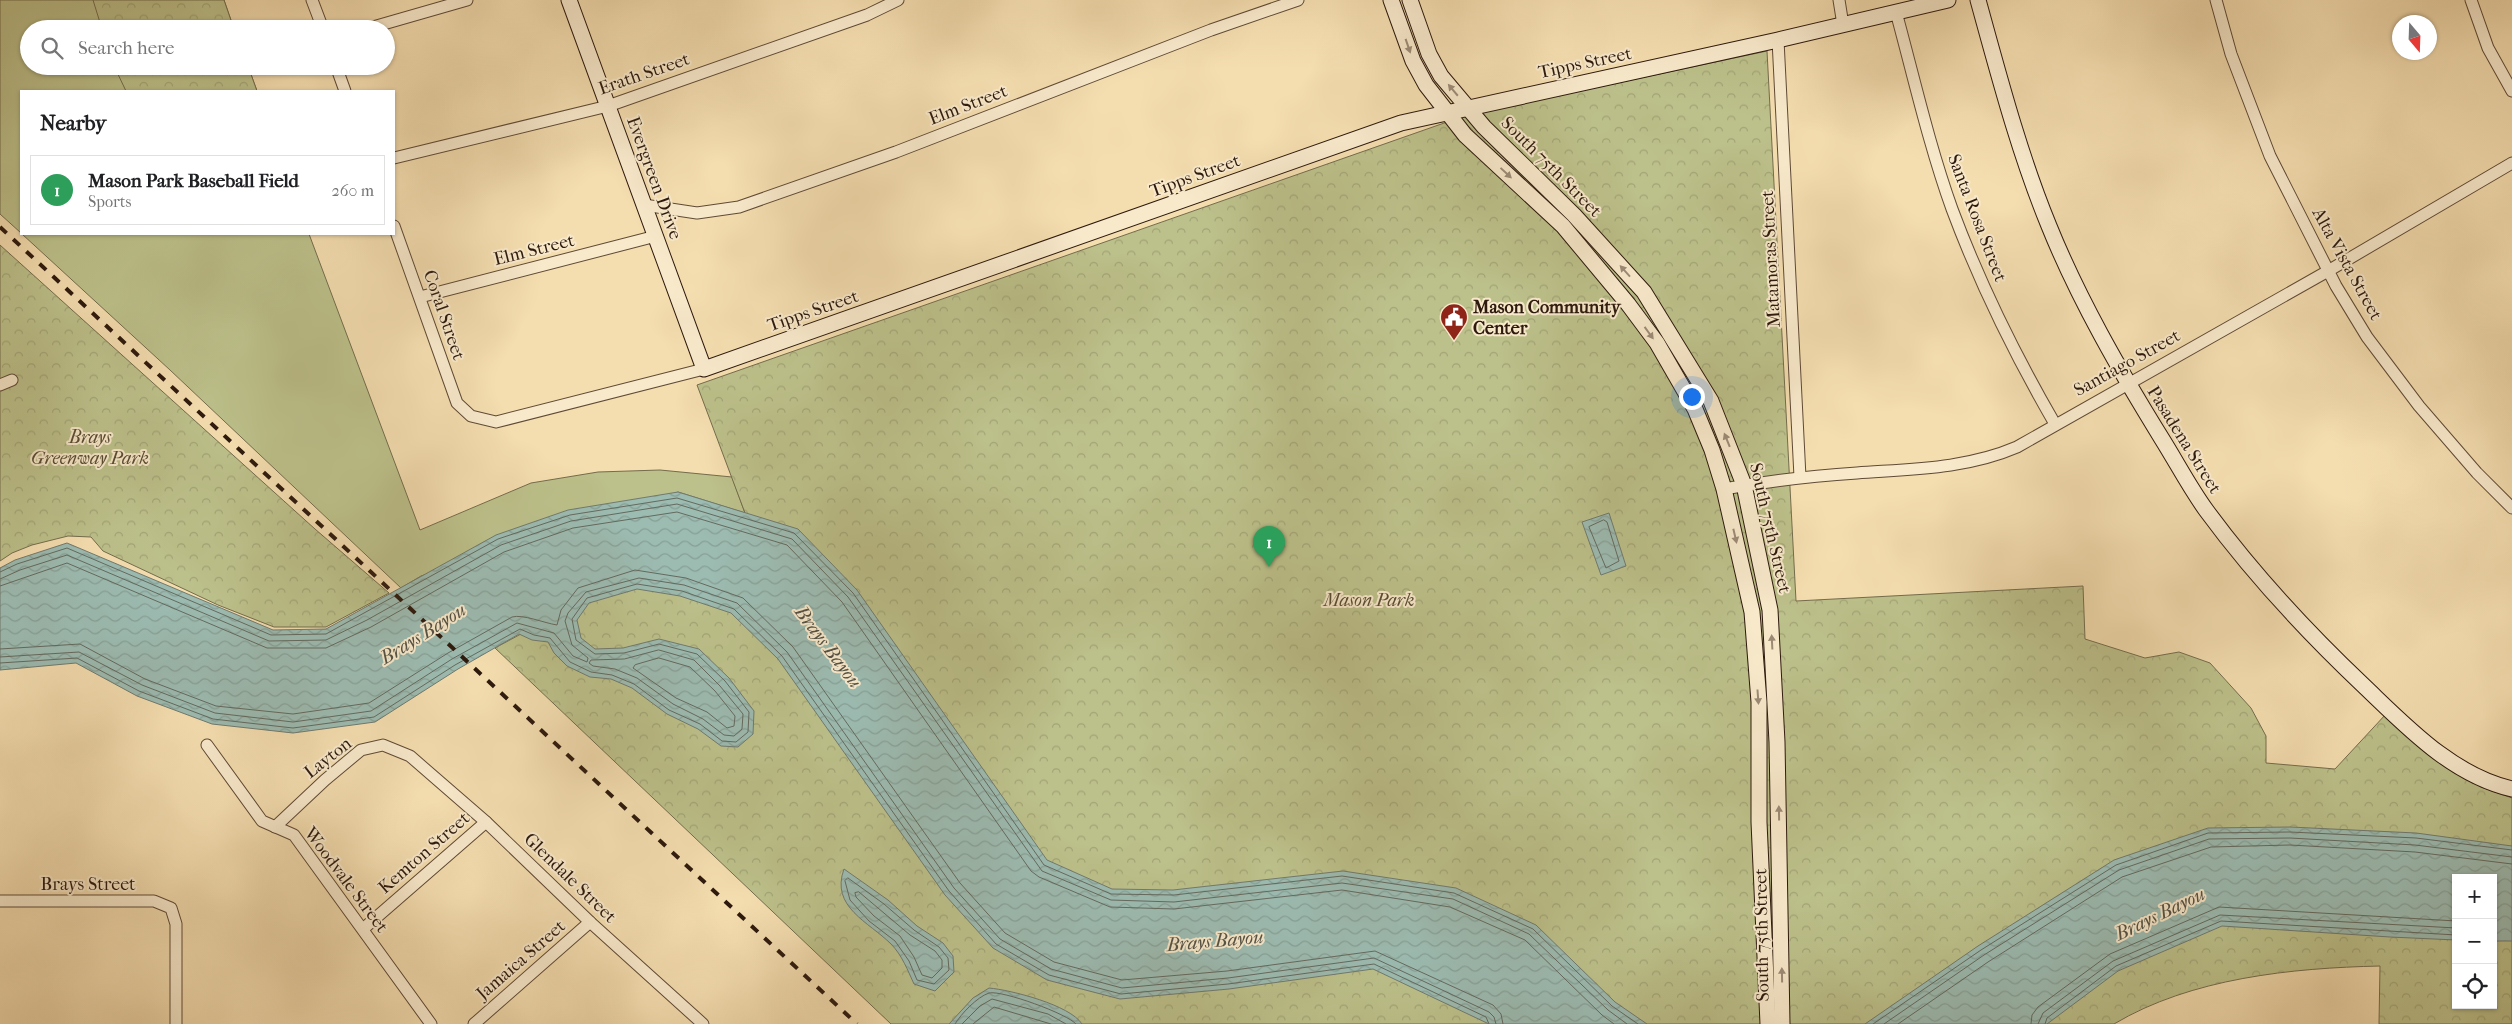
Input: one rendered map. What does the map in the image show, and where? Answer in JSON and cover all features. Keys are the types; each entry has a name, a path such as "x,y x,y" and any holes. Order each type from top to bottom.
{"street":[{"path":"312,0 320,20"},
{"path":"395,21 467,0"},
{"name":"Evergreen Drive","path":"569,0 704,369"},
{"name":"Erath Street","path":"395,158 608,106 867,15 898,0"},
{"name":"Elm Street","path":"644,205 697,213 739,207 896,152 1211,30 1298,0"},
{"name":"South 75th Street","path":"1391,0 1413,61 1426,85 1465,135 1563,226 1628,304 1657,343 1695,409 1712,450 1724,488 1752,612 1758,702 1759,822 1768,1024"},
{"name":"South 75th Street","path":"1410,0 1429,54 1441,76 1495,139 1574,215 1644,292 1711,402 1744,485 1770,610 1777,742 1782,1024"},
{"path":"1839,0 1843,25"},
{"name":"Tipps Street","path":"467,412 472,416 496,422 704,369 1400,123 1446,111 1778,40 1948,0"},
{"name":"Pasadena Street","path":"1978,0 2008,108 2029,174 2049,227 2084,302 2127,383 2205,509 2276,596 2331,656 2414,734 2467,772 2512,790"},
{"name":"Alta Vista Street","path":"2216,0 2231,54 2270,156 2328,271 2367,337 2419,406 2478,473 2512,508"},
{"path":"2472,0 2488,48 2512,91"},
{"name":"Santa Rosa Street","path":"1896,12 1933,150 1952,208 1997,315 2055,424"},
{"name":"Matamoras Street","path":"1778,40 1800,477"},
{"path":"339,75 345,90"},
{"name":"Santiago Street","path":"1724,488 1800,477 1948,466 1973,462 2017,447 2127,383 2328,271 2512,162"},
{"name":"Coral Street","path":"395,229 457,403 467,412"},
{"name":"Elm Street","path":"420,297 656,236"},
{"path":"1628,304 1644,292"},
{"path":"0,385 12,380"},
{"name":"Woodvale Street","path":"207,745 262,821 294,835 431,1024"},
{"name":"Layton","path":"275,827 325,780 361,750 383,745 413,758"},
{"name":"Glendale Street","path":"413,758 486,822 697,1022"},
{"name":"Kemton Street","path":"363,929 486,822"},
{"name":"Brays Street","path":"0,901 154,902 172,908 176,924 176,1024"},
{"name":"Jamaica Street","path":"474,1024 590,922"}],"green space":[{"path":"0,0 224,0 231,20 20,20 20,75 251,75 257,90 20,90 20,232 0,214"},
{"path":"93,0 224,0 231,20 99,20"},
{"name":"Mason Park","path":"1767,51 1796,601 2083,586 2085,639 2145,658 2179,652 2210,663 2251,708 2266,736 2266,763 2335,769 2386,714 2457,773 2481,787 2512,798 2512,1024 2379,1024 2380,966 2312,969 2243,978 2176,996 2144,1008 2114,1024 891,1024 495,648 745,513 697,385 1467,115"},
{"path":"118,75 251,75 257,90 126,90"},
{"path":"23,235 309,235 420,530 531,483 598,472 660,470 732,477 745,513 678,492 421,576 401,588 170,370"},
{"name":"Brays Greenway Park","path":"0,245 315,529 389,593 326,627 274,627 218,605 103,551 91,537 68,536 32,545 12,553 0,561"}],"water":[{"name":"Brays Bayou","path":"678,492 798,529 857,590 1047,860 1112,889 1173,890 1343,871 1456,888 1536,925 1615,1002 1647,1024 1489,1024 1373,969 1229,989 1120,999 1047,980 993,948 945,895 778,659 731,613 680,596 637,589 589,603 577,620 581,638 595,649 623,648 659,639 699,649 729,678 754,711 753,734 738,747 721,746 698,729 667,714 632,688 611,679 590,677 567,666 554,653 548,642 532,640 519,634 458,669 375,722 293,733 212,724 137,696 76,663 0,670 0,568 15,560 67,543 273,630 326,629 496,535 568,510"},
{"path":"1609,513 1626,566 1601,575 1582,522"},
{"name":"Brays Bayou","path":"2290,827 2416,833 2512,846 2512,941 2497,941 2497,874 2452,874 2452,940 2222,926 2118,971 2047,1024 1865,1024 1978,946 2114,860 2208,828"},
{"path":"844,869 888,900 917,926 943,943 953,956 954,972 935,991 914,984 895,948 863,921 847,904 842,894 841,882"},
{"path":"989,988 1025,995 1053,1005 1066,1011 1082,1024 949,1024 973,998"}],"railway":[{"path":"0,227 857,1024"}],"place":[{"name":"Mason Community Center","path":"1454,341"},
{"name":"Mason Park Baseball Field","path":"1269,567"}]}
